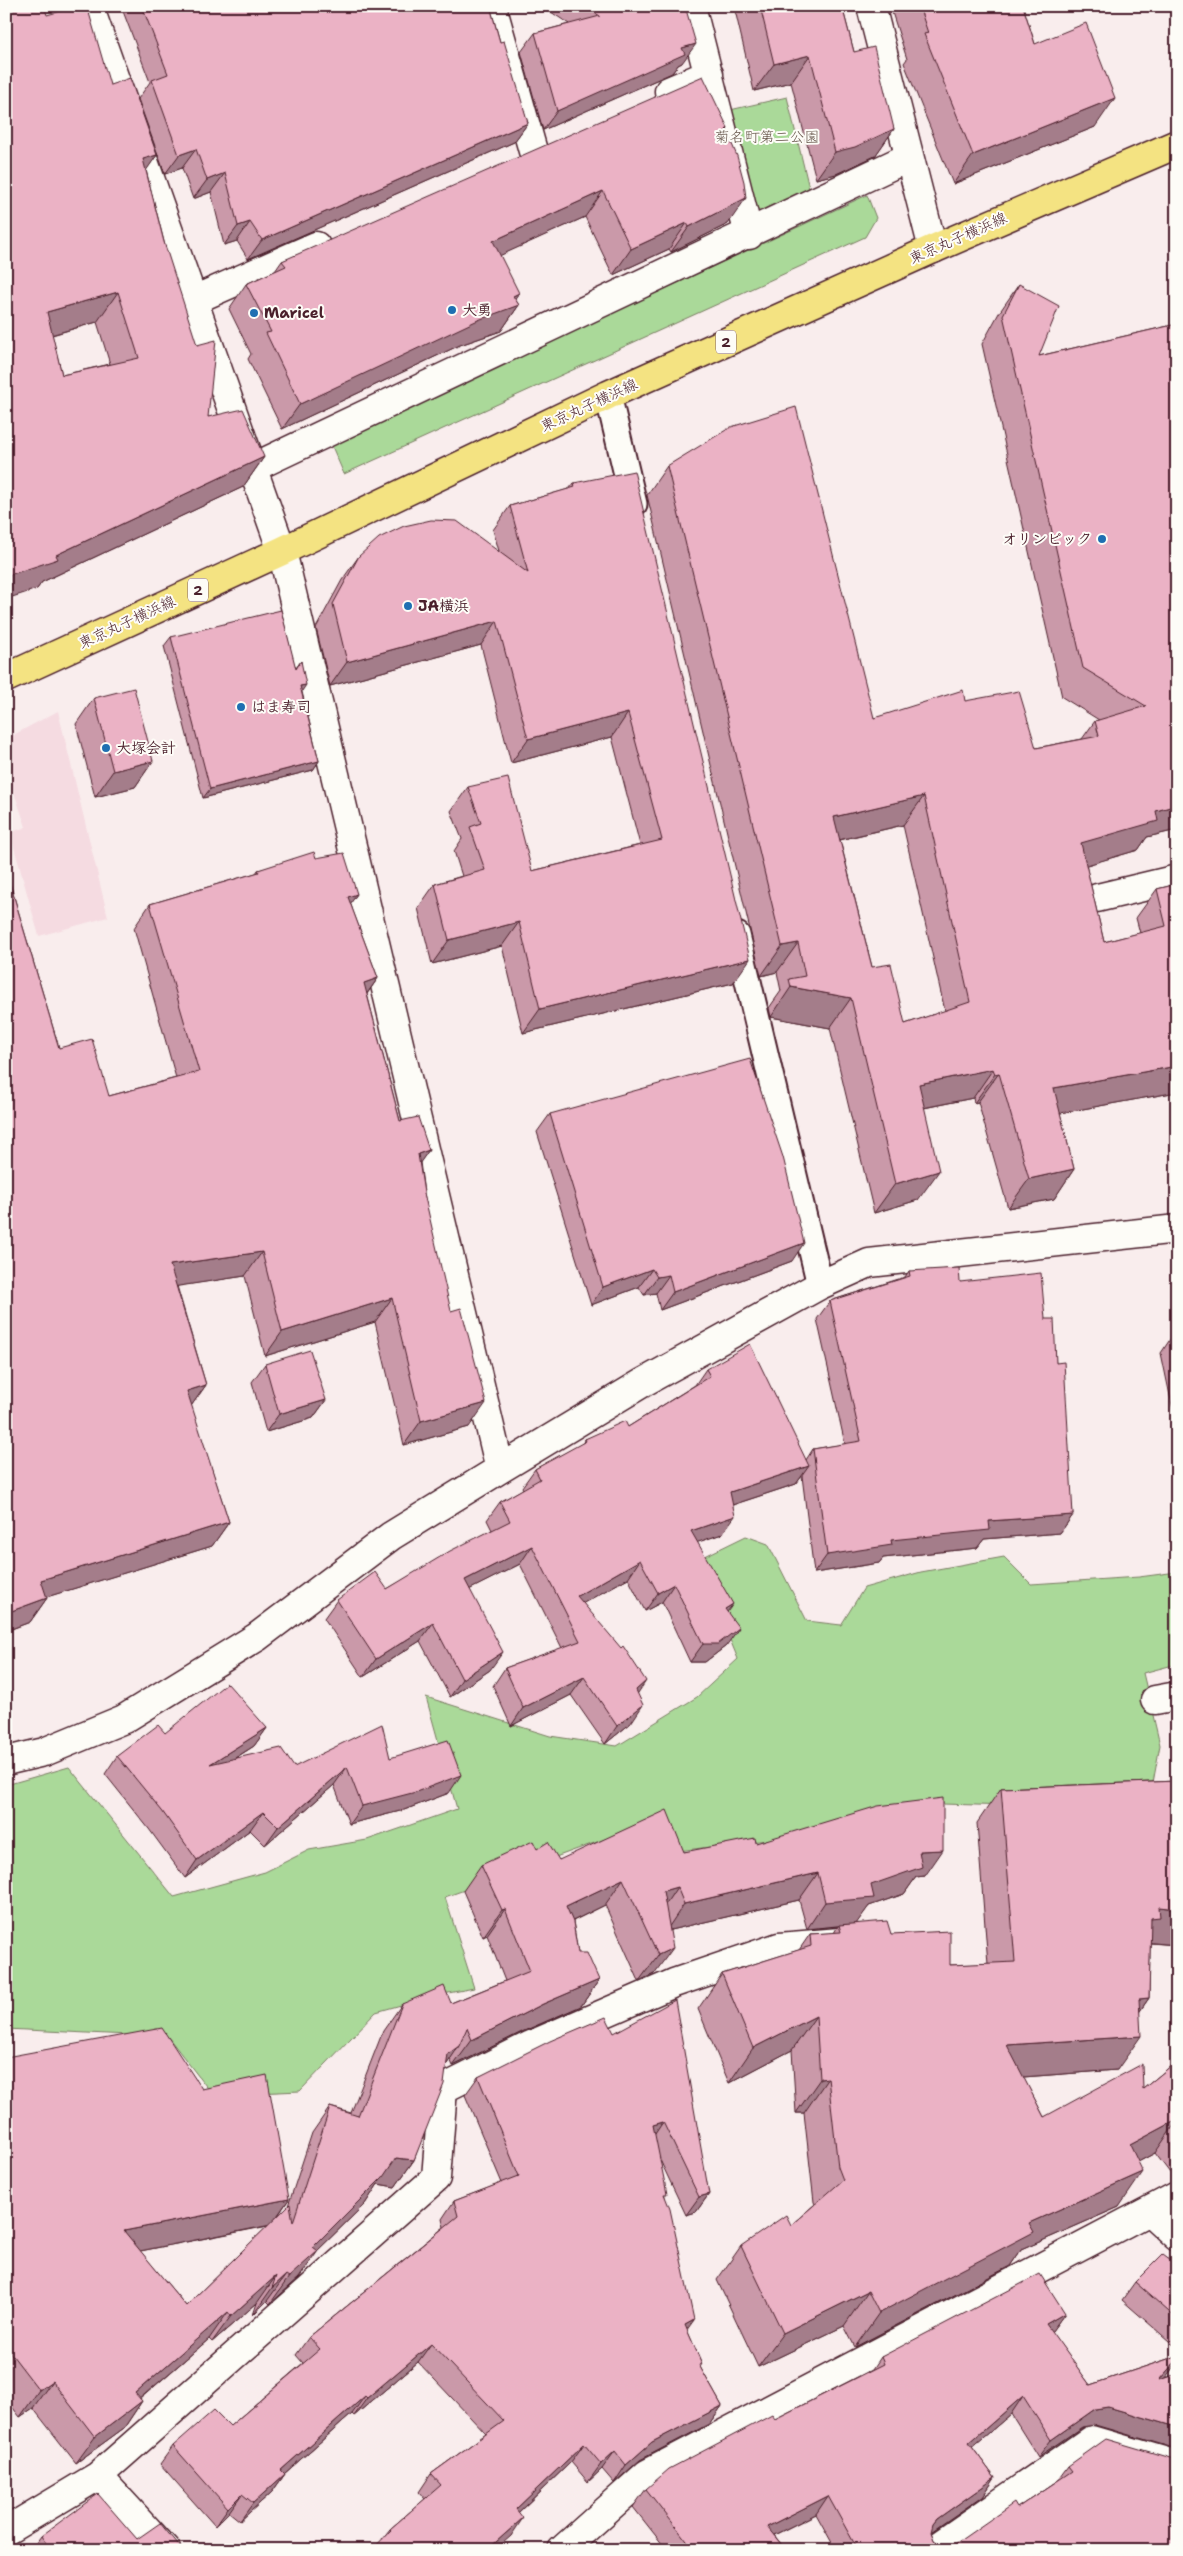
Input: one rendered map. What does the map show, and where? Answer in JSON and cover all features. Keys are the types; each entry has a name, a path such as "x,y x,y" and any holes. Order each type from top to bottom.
{"main road":[{"name":"東京丸子横浜線","path":"6,678 282,551 608,395 933,249 1177,144"}],"street":[{"path":"89,6 282,551 500,1469"},
{"path":"492,6 533,151"},
{"path":"691,6 749,235"},
{"path":"871,6 933,249"},
{"path":"647,101 708,74"},
{"path":"506,163 560,139"},
{"path":"252,468 749,235 909,157"},
{"path":"194,300 336,238"},
{"path":"608,395 641,530"},
{"path":"1097,898 1177,879"},
{"path":"733,917 820,1285"},
{"path":"6,1760 44,1752 124,1719 257,1637 391,1536 500,1469 644,1382 820,1285 869,1262 1177,1229"},
{"path":"12,2518 98,2476 436,2178 443,2089 531,2045 674,1983 779,1947 862,1940"},
{"path":"562,2550 647,2474 1177,2196"},
{"path":"1149,2211 1177,2237"},
{"path":"934,2549 1091,2440 1177,2465"},
{"path":"98,2476 166,2550"}],"shaded area":[{"path":"58,711 108,917 39,936 10,833 26,827 6,769 6,739"}],"green space":[{"name":"菊名町第二公園","path":"787,97 809,188 758,218 730,110"},
{"path":"867,195 876,218 865,237 344,474 331,444"},
{"path":"746,1536 768,1544 807,1621 841,1625 864,1588 921,1572 1004,1557 1031,1584 1139,1577 1177,1572 1177,1664 1143,1673 1160,1745 1148,1810 942,1804 783,1838 678,1851 633,1829 445,1897 474,1988 433,1996 376,2012 300,2091 213,2095 168,2037 6,2029 6,1904 11,1902 6,1882 6,1785 69,1767 174,1897 265,1872 309,1850 367,1840 457,1809 426,1697 550,1736 617,1746 697,1697 738,1659 697,1560"}],"building":[{"path":"6,6 44,6 47,15 78,6 87,6 110,85 130,78 157,155 143,159 164,242 197,345 216,340 208,417 243,409 264,457 56,555 58,559 6,576","holes":["118,292 139,358 62,375 47,312"]},
{"path":"142,6 490,6 500,42 504,41 528,123 262,240 250,222 238,226 225,173 207,180 196,149 179,155 152,80 168,74"},
{"path":"585,6 685,6 696,44 682,48 685,54 557,111 535,33 600,16"},
{"path":"760,6 842,6 854,52 874,47 894,129 855,147 835,152 810,55 774,64"},
{"path":"919,6 1023,6 1035,44 1086,23 1115,98 973,155 924,34 928,33"},
{"path":"703,76 728,128 726,130 737,156 746,198 689,227 687,223 631,249 603,191 493,241 519,293 513,296 519,305 478,320 300,404 266,333 271,332 246,284 286,266 282,261"},
{"path":"1019,284 1059,306 1039,356 1177,324 1177,805 1156,811 1158,821 1081,843 1104,942 1166,926 1157,889 1177,884 1177,1066 1054,1088 1074,1169 1029,1179 999,1073 995,1074 993,1069 919,1084 939,1171 895,1184 851,998 791,987 789,979 805,976 798,943 782,946 667,466 731,427 796,407 874,718 963,690 965,701 1019,691 1036,748 1099,736 1095,721 1146,706 1083,668 1003,315","holes":["924,796 970,1002 905,1024 891,964 872,967 834,817"]},
{"path":"634,471 750,959 540,1009 519,922 449,940 435,884 485,870 470,827 481,823 468,787 508,778 532,871 662,840 628,713 528,739 497,621 347,662 333,604 359,556 379,538 404,526 431,520 457,521 528,573 510,506 575,487 574,483"},
{"path":"281,610 296,669 301,661 306,685 300,686 319,761 210,789 171,637"},
{"path":"134,688 153,761 113,771 94,698"},
{"path":"314,852 316,858 344,853 357,894 348,897 378,978 364,983 400,1121 418,1117 429,1150 418,1154 424,1193 451,1311 461,1308 486,1403 421,1421 392,1298 282,1332 262,1252 170,1265 206,1385 187,1391 229,1522 41,1580 47,1598 6,1613 6,870 59,1048 92,1039 109,1096 199,1072 150,904 259,872 258,870"},
{"path":"750,1059 783,1157 804,1243 673,1292 669,1275 657,1277 652,1269 603,1287 550,1114"},
{"path":"959,1268 960,1282 1041,1273 1045,1319 1054,1319 1056,1363 1064,1362 1073,1515 989,1521 990,1530 891,1540 892,1545 827,1555 813,1449 861,1441 830,1301 910,1276 909,1271"},
{"path":"1173,1335 1177,1335 1177,1351"},
{"path":"750,1344 809,1466 730,1492 735,1516 691,1531 733,1604 725,1609 739,1628 718,1644 703,1644 674,1584 658,1593 640,1560 577,1596 621,1648 623,1646 646,1681 636,1690 643,1705 617,1726 584,1677 523,1708 505,1668 580,1641 532,1546 465,1580 503,1652 462,1679 433,1623 376,1659 337,1600 375,1572 387,1589 450,1551 510,1521 500,1502 540,1479 535,1469 586,1441 585,1439 625,1421 628,1427 710,1376 706,1369"},
{"path":"310,1350 326,1400 279,1414 265,1364"},
{"path":"227,1683 267,1728 210,1764 281,1748 294,1767 382,1724 390,1758 448,1740 461,1775 416,1792 362,1806 347,1767 278,1827 263,1812 197,1860 162,1811 117,1756 158,1725 165,1733"},
{"path":"1177,1781 1177,1909 1159,1907 1160,1917 1151,1918 1149,1998 1139,1999 1141,2036 1007,2045 1044,2117 1142,2064 1143,2089 1177,2061 1177,2120 1130,2145 1143,2172 1029,2223 1034,2232 879,2313 868,2291 783,2333 741,2246 786,2215 791,2225 843,2180 838,2167 828,2078 820,2079 816,2016 753,2048 722,1974 811,1946 810,1934 841,1932 839,1925 887,1921 891,1934 950,1931 950,1965 1015,1962 1001,1788"},
{"path":"943,1798 943,1850 919,1851 922,1867 871,1885 874,1898 825,1902 818,1873 684,1904 677,1887 663,1891 673,1948 658,1955 623,1879 566,1906 573,1922 578,1953 587,1953 599,1980 543,2004 472,2040 467,2028 459,2046 448,2054 444,2084 414,2160 396,2158 383,2177 313,2247 318,2251 289,2277 286,2275 272,2288 276,2276 231,2316 228,2312 135,2393 142,2401 95,2437 52,2381 39,2390 6,2347 6,2057 162,2028 202,2089 267,2075 289,2199 124,2231 186,2306 290,2204 293,2222 330,2107 358,2116 402,2004 444,1986 451,2003 530,1971 505,1909 502,1910 481,1865 533,1841 537,1849 548,1842 559,1860 667,1810 684,1852 755,1838 756,1843 878,1806"},
{"path":"675,2000 709,2194 699,2197 663,2122 653,2125 667,2194 664,2194 670,2209 694,2320 685,2325 702,2364 699,2365 722,2406 652,2442 626,2465 615,2451 601,2464 584,2444 516,2509 523,2518 487,2550 372,2550 390,2529 441,2485 431,2474 504,2421 431,2344 367,2398 365,2396 281,2470 285,2474 253,2503 242,2494 228,2508 173,2446 214,2410 230,2426 320,2349 309,2337 458,2216 454,2201 519,2176 478,2077 550,2041 606,2017 614,2033"},
{"path":"1163,2254 1175,2263 1177,2262 1177,2319 1135,2282"},
{"path":"1040,2274 1065,2313 1046,2324 1090,2385 1177,2356 1177,2360 1159,2380 1177,2374 1177,2427 1108,2407 1095,2409 1051,2440 1023,2396 969,2443 995,2478 937,2519 933,2524 931,2532 934,2540 940,2545 947,2547 955,2544 1014,2503 1017,2508 1072,2471 1068,2466 1106,2439 1177,2460 1177,2550 858,2550 828,2496 767,2527 786,2550 694,2550 646,2489 669,2469 772,2415 775,2419 884,2364 881,2357"},
{"path":"98,2494 137,2539 160,2523 182,2550 43,2550 48,2546 41,2536"}],"place":[{"name":"大勇","path":"452,310"},
{"name":"Maricel","path":"254,313"},
{"name":"オリンピック","path":"1102,539"},
{"name":"JA横浜","path":"408,606"},
{"name":"はま寿司","path":"241,707"},
{"name":"大塚会計","path":"106,748"}]}
